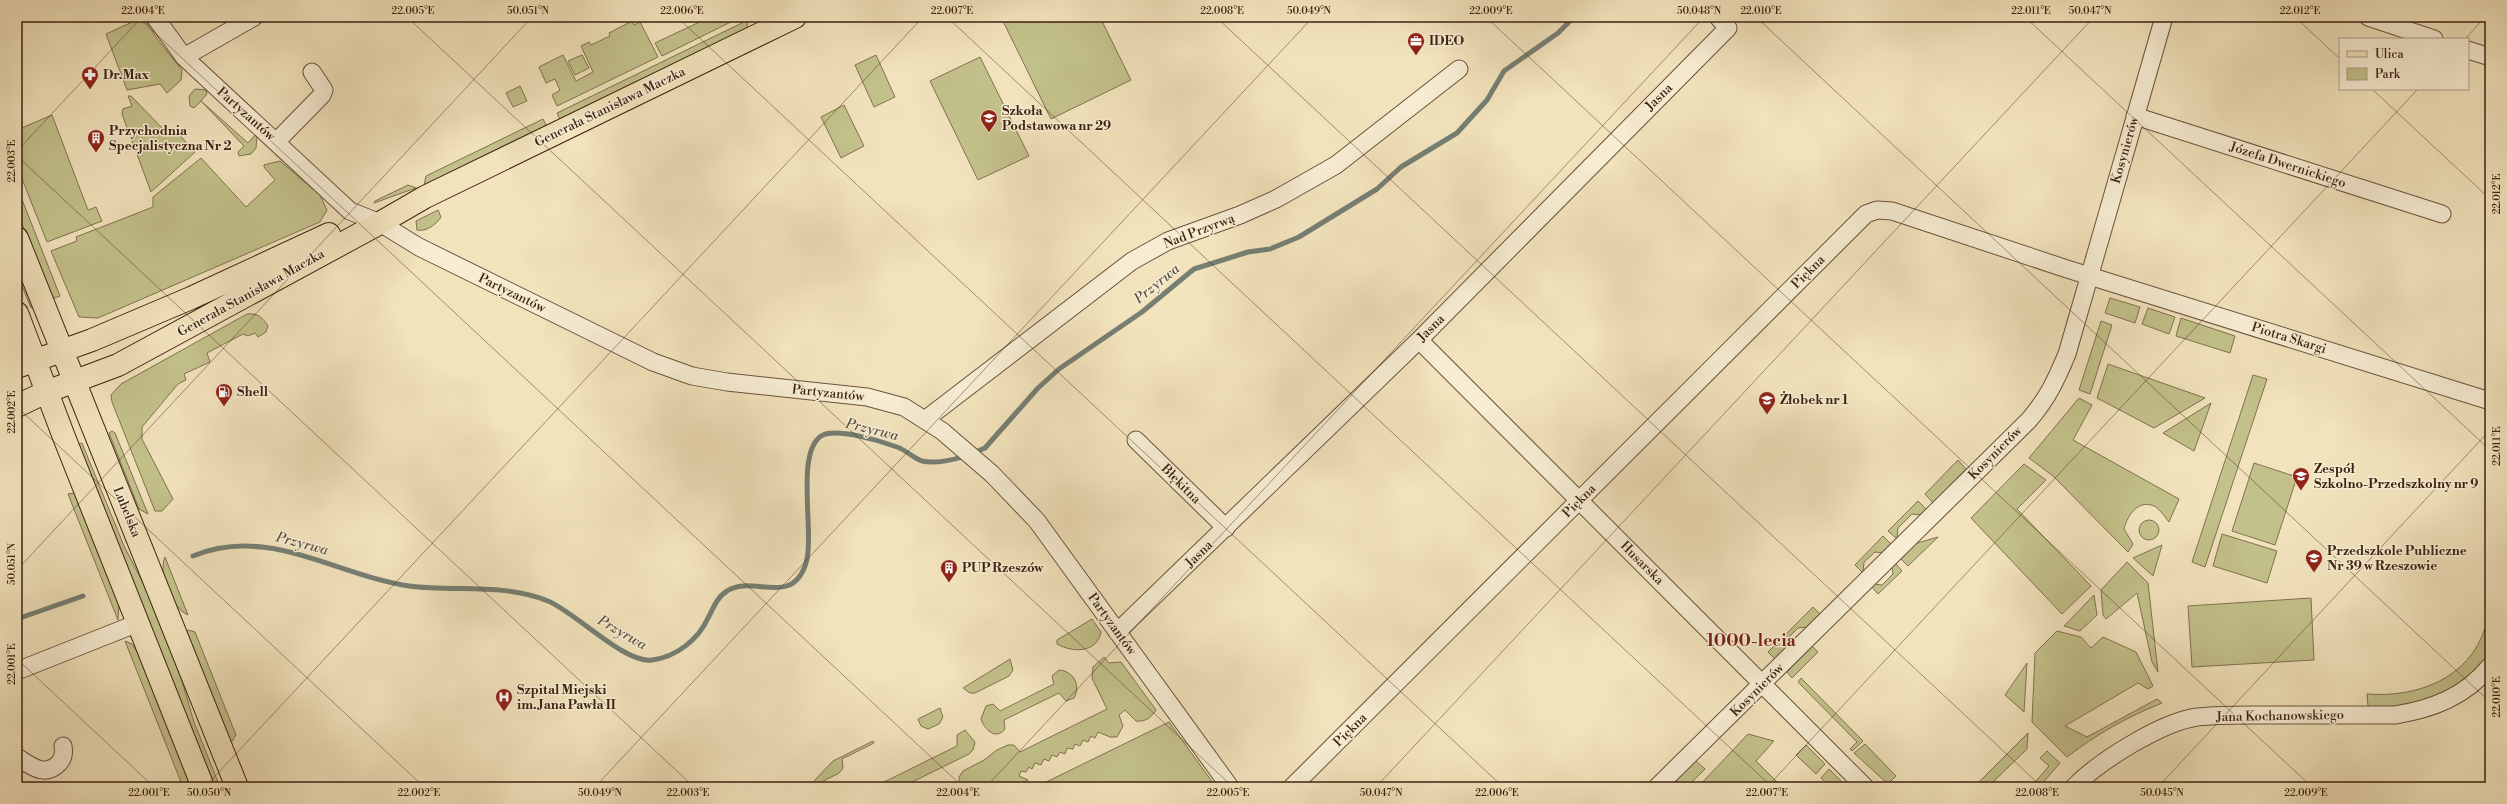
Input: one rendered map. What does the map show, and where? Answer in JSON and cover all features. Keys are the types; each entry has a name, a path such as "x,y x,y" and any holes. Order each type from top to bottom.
{"main road":[{"name":"Generała Stanisława Maczka","path":"25,363 62,350 191,298 372,221 425,197 795,17"},
{"name":"Generała Stanisława Maczka","path":"17,406 46,392 75,383 118,365 372,221"},
{"name":"Lubelska","path":"17,238 237,787"},
{"path":"17,313 25,363 46,392 203,787"}],"street":[{"name":"Partyzantów","path":"155,17 184,56 350,211 654,362 692,376 727,382 867,397 904,407 926,419 985,468 1017,498 1037,521 1230,787"},
{"path":"184,56 254,17"},
{"name":"Jasna","path":"1117,632 1419,340 1728,28 1718,17"},
{"name":"Kosynierów","path":"1657,787 2029,420 2044,402 2057,381 2067,354 2088,275 2164,17"},
{"path":"2368,17 2431,38"},
{"path":"2469,50 2490,57"},
{"name":"Nad Przyrwą","path":"926,419 1132,261 1168,241 1240,216 1276,199 1336,165 1459,69"},
{"path":"276,142 324,90 312,72"},
{"name":"Józefa Dwernickiego","path":"2135,116 2442,214"},
{"name":"Piotra Skargi","path":"1866,214 1877,210 1892,211 2088,275 2490,401"},
{"name":"Piękna","path":"1292,787 1866,214"},
{"name":"Husarska","path":"1419,340 1865,787"},
{"name":"Błękitna","path":"1136,440 1226,528"},
{"path":"17,671 138,624"},
{"name":"Jana Kochanowskiego","path":"2074,787 2104,762 2130,745 2160,730 2196,718 2236,715 2395,715 2418,711 2453,698 2481,678 2490,666"},
{"path":"17,757 41,771 52,770 60,762 64,752 63,746"}],"green space":[{"path":"143,17 158,40 182,70 181,80 167,93 160,84 127,90 106,34"},
{"path":"710,17 741,17 662,56 655,43"},
{"path":"1001,17 1100,17 1131,80 1051,119"},
{"path":"748,20 747,28 560,120 557,113"},
{"path":"632,21 634,25 640,22 658,57 557,106 552,95 560,90 555,79 546,83 539,67 563,55 576,81 593,72 581,46 589,42 591,45 610,36 609,33"},
{"path":"582,55 589,68 575,75 568,61"},
{"path":"876,55 895,97 874,107 855,65"},
{"path":"980,57 1029,156 978,180 930,81"},
{"path":"520,86 527,101 513,107 506,93"},
{"path":"195,89 206,90 207,94 194,108 190,106 189,96"},
{"path":"128,96 131,96 166,132 173,128 195,152 151,192 122,114 123,109 132,106"},
{"path":"201,101 248,143 255,135 257,137 256,148 251,154 239,156 238,152 244,146"},
{"path":"844,105 864,146 841,158 821,117"},
{"path":"52,115 88,210 96,207 102,221 47,242 17,166 17,130"},
{"path":"543,119 547,127 424,185 426,176"},
{"path":"201,158 246,207 275,180 264,165 280,161 320,195 327,210 320,222 98,318 79,317 51,251 77,241 76,237 153,207 153,197"},
{"path":"408,185 416,188 374,203 375,201"},
{"path":"17,187 60,296 52,299 17,211"},
{"path":"438,210 441,217 436,223 427,229 417,230 416,221"},
{"path":"17,261 35,306 31,308 17,274"},
{"path":"2110,298 2140,307 2135,323 2105,313"},
{"path":"2148,308 2175,317 2169,334 2142,324"},
{"path":"247,314 254,314 262,318 268,326 266,332 258,337 255,333 248,336 243,334 207,353 210,362 184,374 186,380 178,384 142,427 142,439 173,499 162,511 155,511 112,402 111,395 121,384"},
{"path":"2181,318 2235,336 2230,353 2176,336"},
{"path":"2101,321 2112,325 2090,394 2079,390"},
{"path":"2108,364 2205,398 2154,428 2097,398"},
{"path":"2253,375 2267,379 2205,567 2192,562"},
{"path":"2079,398 2092,405 2073,440 2179,499 2169,522 2154,506 2148,504 2143,505 2134,510 2125,524 2124,529 2133,544 2128,552 2053,476 2029,458"},
{"path":"2211,403 2194,451 2163,433"},
{"path":"112,431 115,433 148,514 139,509 109,433"},
{"path":"82,443 124,546 159,614 172,647 194,722 220,787 213,787 76,445"},
{"path":"1958,460 1966,469 1933,503 1925,494"},
{"path":"2254,463 2297,477 2275,545 2232,531"},
{"path":"2024,464 2046,480 2017,509 2091,586 2062,614 1971,518"},
{"path":"75,493 119,604 118,620 68,494"},
{"path":"1918,501 1926,509 1921,515 1912,514 1898,528 1897,539 1888,531"},
{"path":"2149,520 2156,523 2159,530 2156,537 2149,540 2142,537 2139,530 2142,523"},
{"path":"2222,534 2277,551 2267,583 2213,566"},
{"path":"1883,536 1891,544 1883,553 1875,552 1864,562 1863,573 1855,565"},
{"path":"1938,537 1908,566 1900,558 1914,544"},
{"path":"2162,545 2153,576 2133,558"},
{"path":"165,557 188,615 176,605 171,598 163,572"},
{"path":"2127,562 2148,583 2158,672 2152,662 2137,593 2106,619 2103,615 2101,590"},
{"path":"1895,563 1902,571 1878,594 1871,586 1873,584 1882,585 1893,574 1892,566"},
{"path":"2094,595 2097,615 2080,631 2064,626"},
{"path":"2311,598 2314,660 2192,667 2188,606"},
{"path":"1813,607 1821,615 1809,627 1798,628 1787,639 1787,649 1775,659 1768,652"},
{"path":"1092,619 1101,632 1099,639 1095,644 1084,649 1077,650 1057,644 1057,640"},
{"path":"2485,628 2490,630 2490,648 2484,662 2472,674 2456,685 2438,695 2419,702 2382,708 2368,706 2367,694 2404,693 2438,682 2454,672 2467,660 2477,646"},
{"path":"188,630 195,632 236,735 231,743 186,632"},
{"path":"2057,631 2081,637 2091,648 2103,637 2136,652 2153,686 2148,689 2138,683 2065,726 2087,737 2157,699 2162,703 2113,727 2067,757 2032,722 2035,653"},
{"path":"125,641 132,644 138,653 192,787 183,787"},
{"path":"1812,646 1818,652 1792,678 1787,672"},
{"path":"1104,657 1109,663 1121,662 1156,710 1150,717 1142,721 1136,721 1125,710 1119,715 1123,726 1117,737 1110,737 1098,732 1095,738 1091,736 1088,742 1083,740 1080,746 1075,744 1073,749 1067,748 1065,754 1060,752 1057,757 1052,755 1049,761 1044,759 1041,765 1035,763 1032,769 1029,767 1026,772 1021,771 1019,776 1028,780 1015,787 957,787 960,785 959,777 963,771 984,760 997,750 1008,745 1014,745 1020,752 1107,709 1092,678 1093,667"},
{"path":"1010,659 1013,670 1009,676 975,693 970,693 963,688"},
{"path":"2027,663 2024,712 2005,695"},
{"path":"1059,670 1069,673 1075,680 1077,689 1074,698 1066,701 1059,693 1004,720 1005,729 1002,732 994,734 988,730 981,719 986,706 993,704 1000,711 1054,684 1052,676"},
{"path":"1801,678 1863,741 1852,751 1850,749 1857,742 1798,682"},
{"path":"940,708 943,717 939,724 928,729 921,726 918,719"},
{"path":"1169,722 1216,787 1036,787"},
{"path":"965,730 975,742 973,750 969,754 902,787 874,787 957,746 957,735"},
{"path":"2028,733 2027,749 1991,784 1994,787 1974,787"},
{"path":"1748,734 1774,741 1756,761 1782,787 1698,787"},
{"path":"873,741 874,743 842,759 843,768 839,773 816,785 812,783 833,761"},
{"path":"1865,744 1896,776 1888,784 1854,753"},
{"path":"1806,745 1825,764 1816,774 1796,755"},
{"path":"2047,751 2060,763 2039,787 2031,787 2049,766 2040,758"},
{"path":"1696,761 1705,769 1687,787 1682,787 1676,781"},
{"path":"1829,769 1847,787 1830,787 1821,778"}],"waterway":[{"name":"Przyrwa","path":"973,453 985,448 1038,388 1059,369 1142,312 1194,269 1248,252 1270,249 1299,237 1377,189 1401,167 1457,133 1487,100 1504,71 1558,33 1574,17"},
{"name":"Przyrwa","path":"193,556 221,548 248,546 275,549 301,555 382,580 409,586 426,588 497,590 531,595 559,607 614,646 628,654 641,659 652,660 678,651 692,640 704,626 718,600 727,591 737,587 748,586 771,588 782,587 791,584 800,576 806,563 808,550 807,476 809,459 813,445 821,436 837,433 880,441 897,447 919,460 927,462 944,461 965,456"},
{"name":"Przyrwa","path":"17,619 83,596"}],"place":[{"name":"IDEO","path":"1416,56"},
{"name":"Dr.Max","path":"90,90"},
{"name":"Szkoła Podstawowa nr 29","path":"989,133"},
{"name":"Przychodnia Specjalistyczna Nr 2","path":"96,153"},
{"name":"Shell","path":"224,407"},
{"name":"Żłobek nr 1","path":"1767,415"},
{"name":"Zespół Szkolno-Przedszkolny nr 9","path":"2301,491"},
{"name":"Przedszkole Publiczne Nr 39 w Rzeszowie","path":"2314,573"},
{"name":"PUP Rzeszów","path":"949,583"},
{"name":"Szpital Miejski im. Jana Pawła II","path":"504,712"}],"district":[{"name":"1000-lecia","path":"1751,641"}]}
